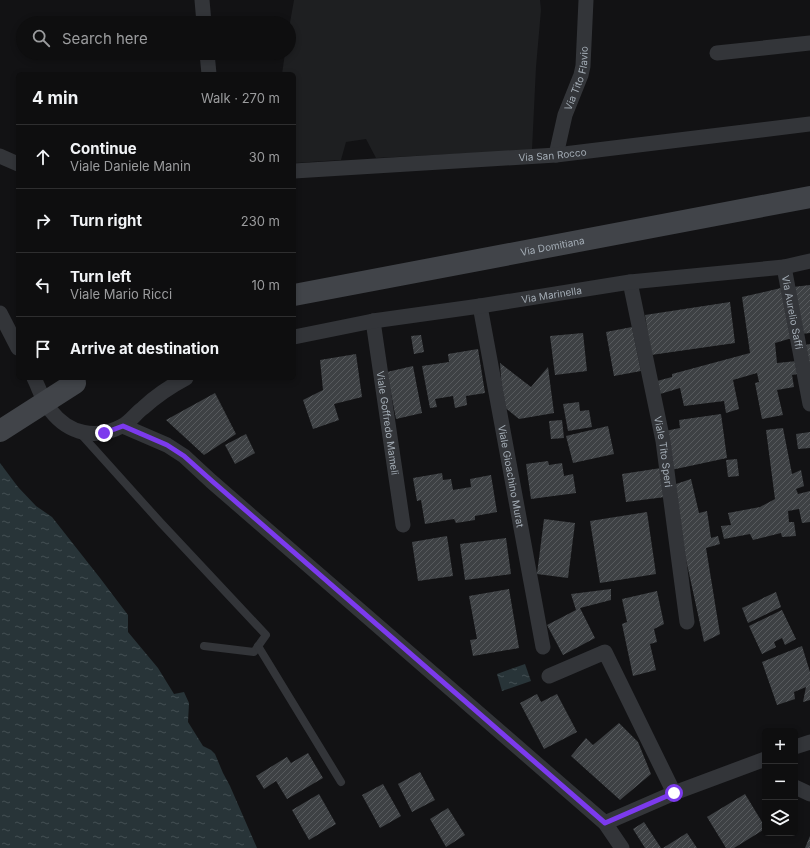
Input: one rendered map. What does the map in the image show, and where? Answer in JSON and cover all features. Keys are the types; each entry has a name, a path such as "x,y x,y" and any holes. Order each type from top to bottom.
{"street":[{"path":"202,0 203,16"},
{"name":"Via Tito Flavio","path":"556,155 564,115 581,75 583,66 586,0"},
{"path":"717,53 810,43"},
{"path":"208,60 209,72"},
{"name":"Via San Rocco","path":"296,171 556,155 810,124"},
{"path":"1,157 16,163"},
{"name":"Via Domitiana","path":"296,295 810,197"},
{"name":"Via Marinella","path":"296,337 373,321 480,306 630,282 784,267 810,261"},
{"name":"Via Aurelio Saffi","path":"784,267 810,404"},
{"name":"Viale Tito Speri","path":"630,282 663,441 687,622"},
{"name":"Viale Gioachino Murat","path":"480,306 543,647"},
{"path":"0,313 16,344"},
{"name":"Viale Goffredo Mameli","path":"373,321 403,525"},
{"path":"35,380 50,410 69,427 80,432 91,434 104,433 123,426 167,388 182,380"},
{"path":"0,431 79,381"},
{"path":"123,426 167,445 184,456 605,823 622,848"},
{"path":"549,676 605,652 674,793"},
{"path":"798,746 810,742"},
{"path":"605,823 674,793 762,760"},
{"path":"798,788 810,794"}],"lane":[{"path":"80,432 161,523 266,635 254,652 204,646"},
{"path":"258,646 341,782"}],"shaded area":[{"path":"294,0 540,0 541,10 536,67 532,150 376,158 366,139 346,142 341,160 296,163 296,72 282,72 284,60 296,60 296,16 291,16"}],"water":[{"path":"0,463 18,487 36,506 52,517 128,615 128,632 158,668 174,694 184,692 189,703 188,722 203,746 215,754 257,848 0,848"},
{"path":"525,664 531,681 502,691 497,674"}],"building":[{"path":"810,285 810,333 801,334 793,287"},
{"path":"781,288 792,338 775,343 777,363 797,361 798,374 792,375 794,387 777,390 783,415 762,419 755,383 759,382 757,373 733,380 739,409 726,413 724,401 684,406 680,388 660,394 657,381 672,377 672,374 750,353 742,297"},
{"path":"730,302 735,343 651,355 645,315"},
{"path":"632,327 641,371 614,376 606,332"},
{"path":"583,333 587,371 555,375 550,336"},
{"path":"421,335 424,352 414,354 411,336"},
{"path":"810,344 810,386 801,346"},
{"path":"478,349 485,393 466,396 467,405 455,408 453,396 435,399 437,407 430,408 422,366 449,362 448,354"},
{"path":"356,354 362,397 334,404 339,420 313,429 303,400 323,390 320,360"},
{"path":"500,363 531,387 548,367 554,413 519,419 503,406"},
{"path":"413,366 422,413 396,419 387,372"},
{"path":"215,393 236,434 204,455 166,420"},
{"path":"579,402 580,411 589,410 592,427 568,431 563,404"},
{"path":"721,414 727,458 671,470 665,431 680,428 679,420"},
{"path":"562,420 564,438 551,439 549,421"},
{"path":"608,426 614,454 573,463 566,436"},
{"path":"783,428 792,474 801,470 804,486 796,489 798,494 810,491 810,522 802,523 799,509 788,511 789,522 794,522 796,536 782,537 781,533 753,540 750,534 724,539 721,526 731,525 728,513 760,507 775,499 766,430"},
{"path":"810,432 810,448 798,449 796,434"},
{"path":"246,434 255,453 235,464 225,445"},
{"path":"737,459 739,476 728,477 726,460"},
{"path":"548,461 549,465 562,463 564,476 573,474 576,493 531,499 526,464"},
{"path":"661,468 665,497 626,502 622,474"},
{"path":"442,473 443,480 451,479 453,490 471,487 470,479 491,475 497,512 475,516 475,520 456,523 454,519 425,524 421,500 417,501 413,478"},
{"path":"691,479 699,513 707,511 711,538 718,536 720,544 706,548 720,634 704,642 670,486"},
{"path":"647,512 656,574 600,583 590,521"},
{"path":"544,519 575,523 568,578 537,574"},
{"path":"447,536 453,576 418,581 412,542"},
{"path":"506,538 511,574 465,580 460,544"},
{"path":"509,589 519,648 473,656 470,640 477,639 469,596"},
{"path":"611,589 611,600 580,608 595,638 563,655 547,625 576,610 571,594"},
{"path":"657,591 664,624 654,629 657,642 650,644 656,670 633,676 622,624 627,622 622,599"},
{"path":"776,592 781,607 748,623 742,608"},
{"path":"782,610 796,639 785,645 782,638 774,642 776,647 762,654 749,626"},
{"path":"802,646 810,672 810,700 803,702 806,687 794,692 795,699 777,705 762,662"},
{"path":"537,694 541,702 557,694 577,732 544,749 520,703"},
{"path":"619,723 638,742 651,774 620,800 571,756 586,738 593,745"},
{"path":"308,753 323,778 287,799 276,781 264,789 256,776 287,757 291,763"},
{"path":"420,772 435,800 412,812 398,784"},
{"path":"383,784 401,816 380,828 362,795"},
{"path":"319,794 336,824 309,840 292,810"},
{"path":"745,794 762,822 762,831 734,848 726,848 707,817"},
{"path":"448,808 465,835 446,847 430,819"},
{"path":"644,822 661,848 645,848 633,829"},
{"path":"687,833 697,848 663,848"},
{"path":"810,836 810,848 805,848"}],"route":[{"path":"104,433 123,426 167,445 184,456 605,823 674,793"}]}
